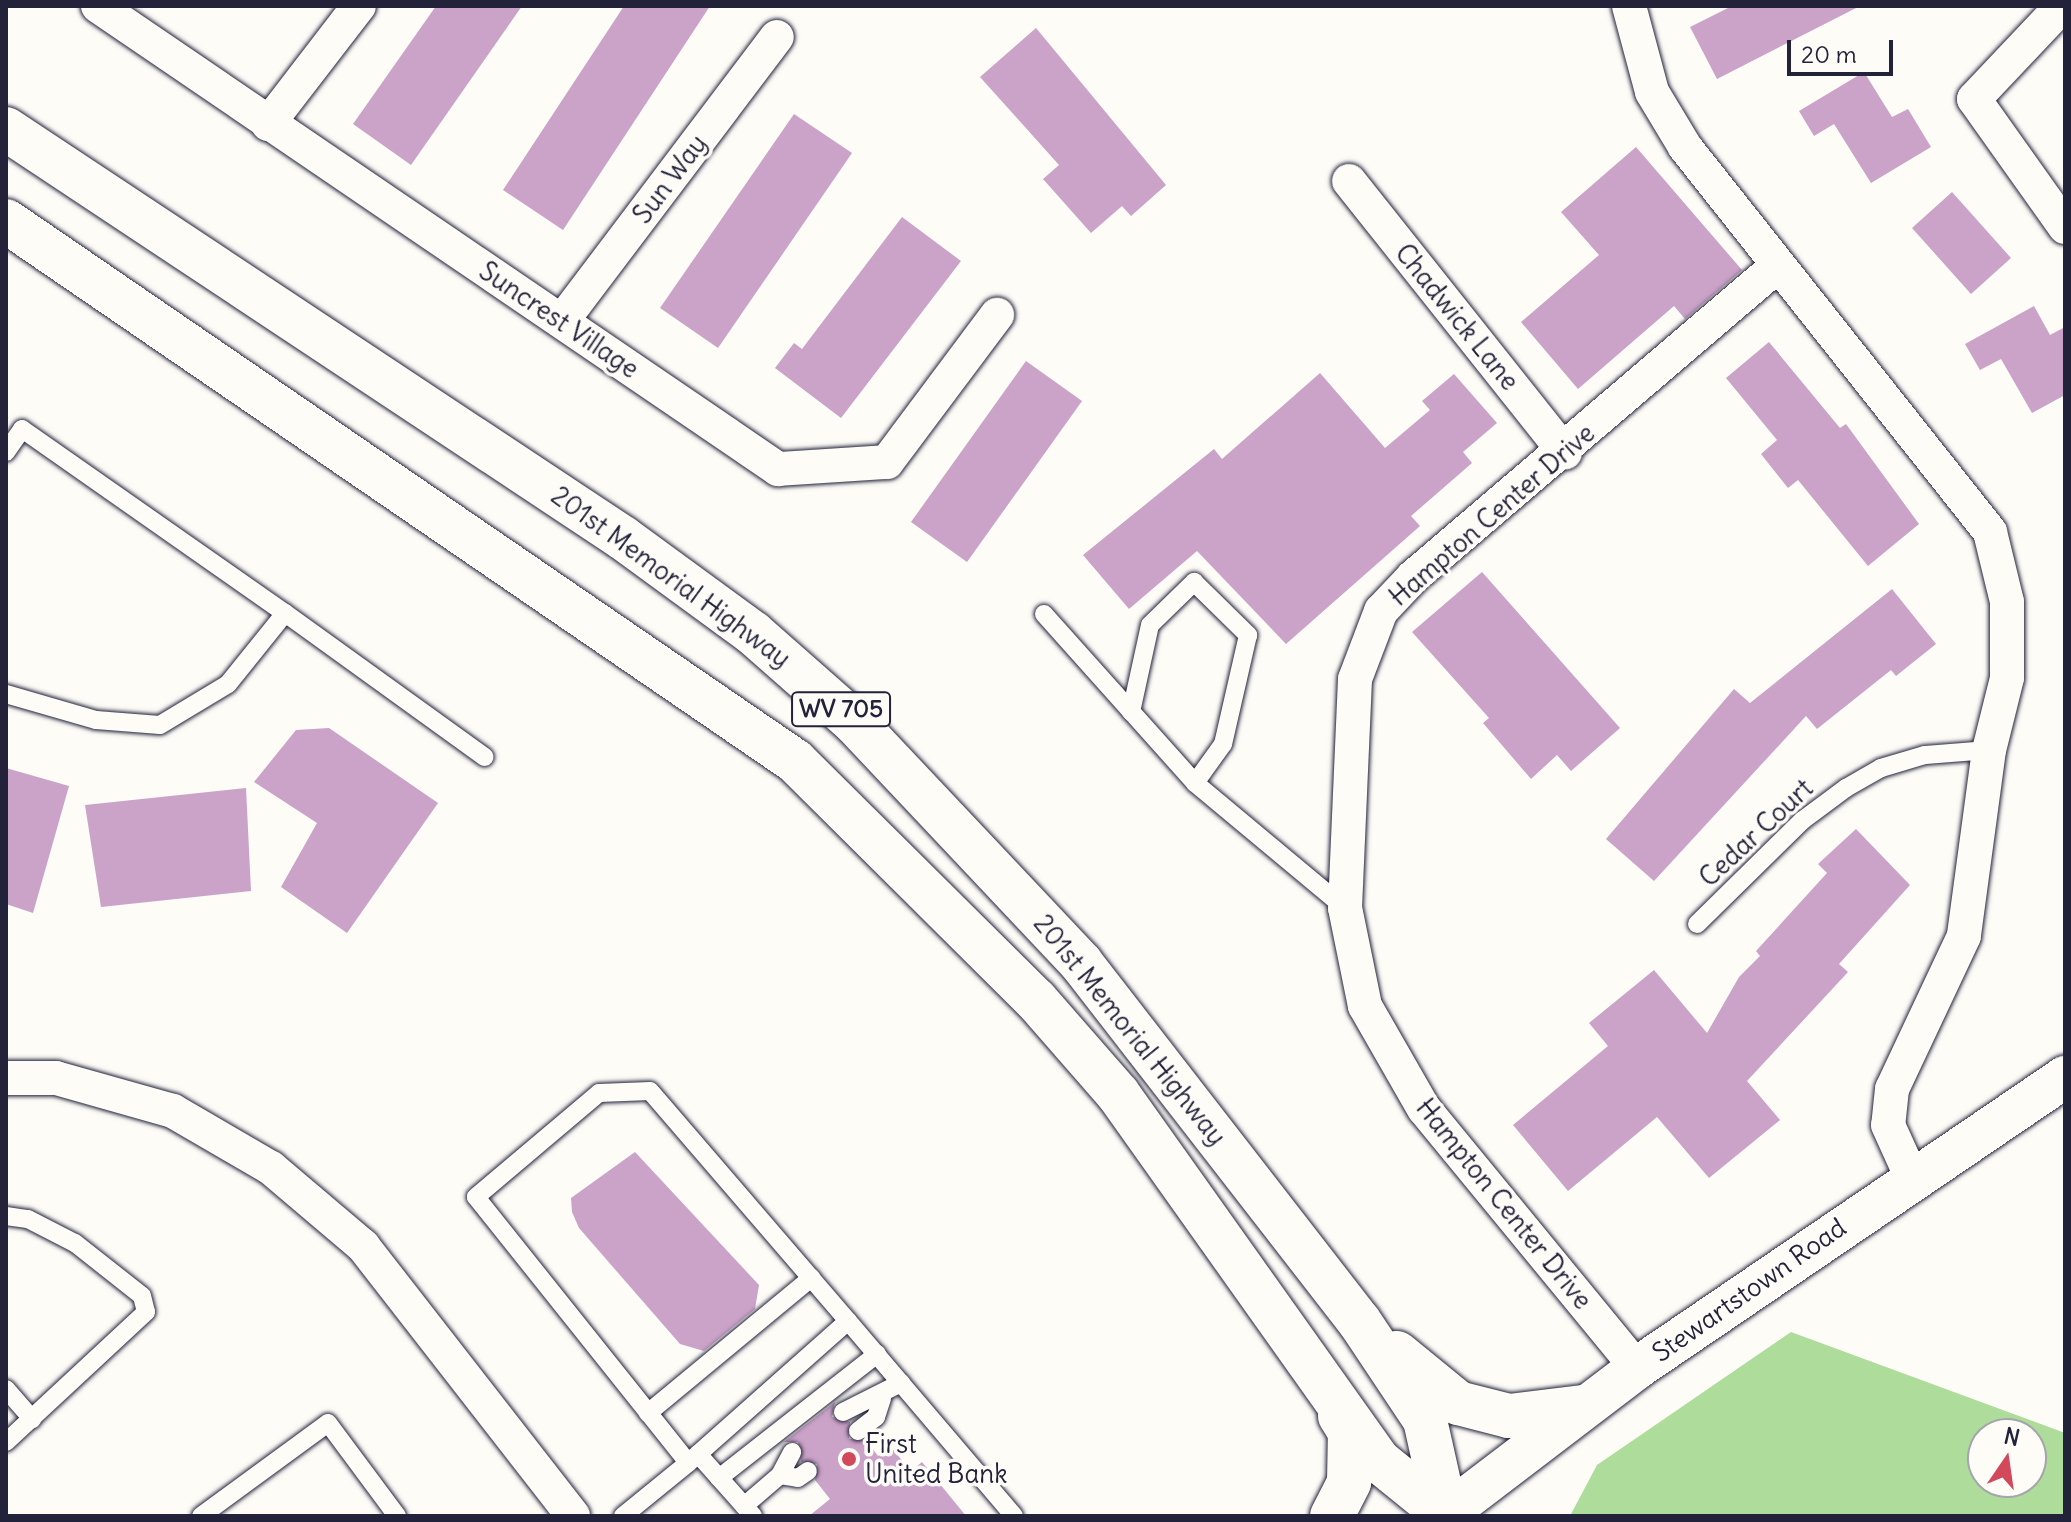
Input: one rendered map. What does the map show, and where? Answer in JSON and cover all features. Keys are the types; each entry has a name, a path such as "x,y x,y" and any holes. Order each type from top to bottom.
{"main road":[{"name":"201st Memorial Highway","path":"6,129 611,529 803,673 1081,963 1359,1321 1425,1420 1445,1515"},
{"name":"201st Memorial Highway","path":"6,221 795,761 1036,1000 1118,1094 1311,1361 1379,1461 1445,1515"},
{"path":"1359,1321 1458,1403 1509,1416 1582,1407"},
{"path":"1311,1361 1350,1432 1349,1482 1332,1516"}],"street":[{"name":"Suncrest Village","path":"98,6 778,469 887,462 997,315"},
{"path":"268,124 359,6"},
{"path":"1629,6 1652,92 1685,147 1990,532 2007,602 2007,678 1989,750 1964,936 1892,1089 1888,1125 1911,1176"},
{"path":"2062,6 1974,99 2065,227"},
{"name":"Sun Way","path":"562,321 777,37"},
{"name":"Chadwick Lane","path":"1349,181 1565,453"},
{"name":"Hampton Center Drive","path":"1637,1368 1424,1109 1365,1006 1345,908 1349,739 1365,643 1381,611 1413,577 1565,453 1777,266"},
{"name":"Stewartstown Road","path":"1445,1515 1582,1407 1637,1368 1911,1176 2065,1077"},
{"path":"6,1078 56,1078 173,1111 271,1168 363,1246 573,1516"}],"lane":[{"path":"6,452 22,429 485,757"},
{"path":"1131,712 1150,625 1194,582 1248,635 1223,744 1195,783"},
{"path":"6,694 96,720 160,725 228,684 285,613"},
{"path":"1044,614 1195,783 1345,908"},
{"name":"Cedar Court","path":"1697,924 1803,820 1846,788 1881,768 1925,755 1989,750"},
{"path":"792,1452 780,1475 748,1511 719,1478 693,1458 648,1413 476,1197 599,1093 650,1091 1014,1516"},
{"path":"6,1216 28,1219 75,1243 142,1296 146,1312 6,1442"},
{"path":"648,1413 811,1278"},
{"path":"623,1516 848,1321"},
{"path":"719,1478 877,1354"},
{"path":"858,1431 876,1417 882,1398 901,1383"},
{"path":"6,1389 32,1419"},
{"path":"843,1412 864,1397 882,1398"},
{"path":"201,1516 328,1423 397,1516"},
{"path":"780,1475 798,1478 808,1471"}],"green space":[{"path":"1791,1332 2024,1418 1967,1418 1967,1498 2047,1498 2047,1426 2065,1433 2065,1516 1570,1516 1597,1465"}],"building":[{"path":"436,6 522,6 411,165 353,124"},
{"path":"624,6 710,6 563,230 503,190"},
{"path":"1732,6 1860,6 1717,79 1690,27"},
{"path":"1036,28 1166,185 1131,216 1122,206 1091,233 1043,179 1059,165 980,77"},
{"path":"1864,72 1892,117 1908,109 1931,147 1871,183 1834,124 1814,136 1799,111"},
{"path":"794,114 852,153 718,348 660,308"},
{"path":"1636,147 1742,270 1685,319 1674,306 1578,389 1521,322 1599,255 1561,212"},
{"path":"1952,192 2011,258 1971,294 1912,228"},
{"path":"902,217 961,261 841,418 775,368 794,343 802,349"},
{"path":"2034,306 2050,335 2065,327 2065,395 2032,413 2001,359 1980,370 1965,344"},
{"path":"1769,342 1840,428 1846,424 1919,524 1868,566 1798,480 1788,488 1761,454 1777,440 1726,378"},
{"path":"1026,361 1082,401 967,562 911,522"},
{"path":"1320,373 1385,448 1430,410 1422,401 1454,374 1497,423 1463,452 1472,463 1411,516 1420,526 1286,644 1197,551 1129,609 1083,555 1214,449 1222,459"},
{"path":"1482,572 1620,728 1571,771 1557,755 1531,779 1483,723 1489,718 1412,632"},
{"path":"1892,589 1936,644 1896,676 1891,670 1817,729 1806,716 1654,881 1606,839 1734,689 1750,703"},
{"path":"329,728 438,803 347,933 281,887 317,823 254,782 296,730"},
{"path":"6,768 69,786 33,913 6,904"},
{"path":"246,788 251,891 101,907 85,805"},
{"path":"1856,829 1910,885 1839,964 1848,972 1747,1081 1780,1120 1709,1178 1657,1117 1568,1191 1513,1125 1608,1046 1589,1023 1654,970 1707,1033 1739,977 1760,956 1756,951 1827,873 1818,864"},
{"path":"635,1152 759,1285 755,1309 704,1351 680,1344 579,1228 572,1212 571,1198"},
{"name":"First United Bank","path":"835,1402 832,1417 850,1422 849,1439 866,1440 878,1456 890,1446 911,1471 922,1462 966,1516 809,1516 830,1499 815,1480 817,1464 801,1462 798,1442 784,1442"}],"place":[{"name":"First United Bank","path":"849,1459"}]}
